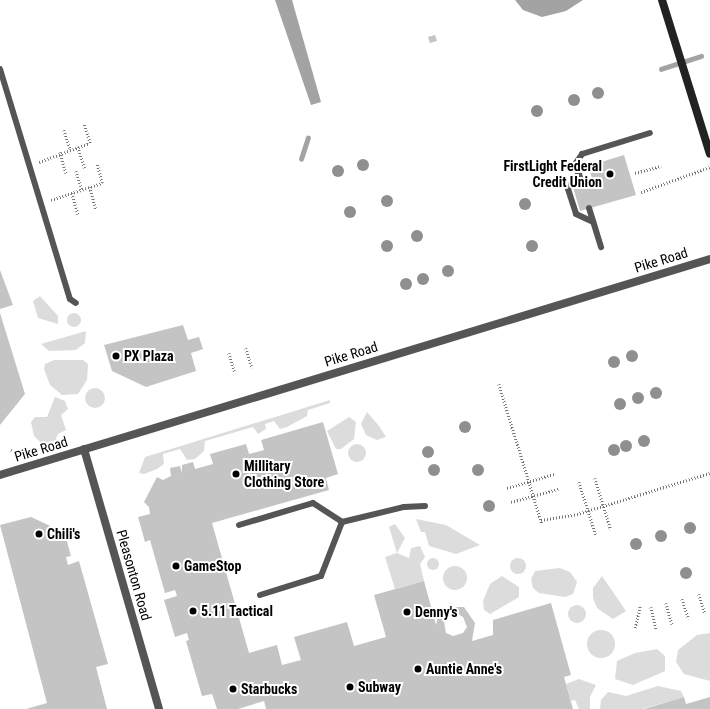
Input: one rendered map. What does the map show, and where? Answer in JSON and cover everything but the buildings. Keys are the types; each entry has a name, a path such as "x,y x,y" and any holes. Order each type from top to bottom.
{"street":[{"path":"662,0 710,154"},
{"name":"Pike Road","path":"0,475 710,259"},
{"name":"Pleasonton Road","path":"84,449 159,709"}],"lane":[{"path":"0,69 70,299 76,303"},
{"path":"582,184 576,163 582,154 650,133"},
{"path":"578,173 568,189 576,214 593,222"},
{"path":"589,208 601,247"},
{"path":"238,525 313,503 342,522 404,507 425,506"},
{"path":"260,595 321,576 342,522"}],"path":[{"path":"39,162 60,152 90,143 84,124"},
{"path":"64,130 70,149"},
{"path":"78,147 85,168"},
{"path":"60,152 66,174"},
{"path":"51,200 102,184 96,164"},
{"path":"635,173 661,166"},
{"path":"641,192 710,166"},
{"path":"76,171 82,190"},
{"path":"90,187 96,209"},
{"path":"72,193 78,214"},
{"path":"246,348 252,368"},
{"path":"229,353 235,373"},
{"path":"499,384 542,524"},
{"path":"541,520 588,511 710,473"},
{"path":"506,488 554,474"},
{"path":"595,478 611,530"},
{"path":"579,482 596,535"},
{"path":"511,502 558,489"},
{"path":"698,594 705,614"},
{"path":"682,598 688,619"},
{"path":"666,603 672,624"},
{"path":"635,628 640,607"},
{"path":"652,607 656,629"}],"shaded area":[{"path":"275,0 292,0 321,102 311,105"},
{"path":"515,0 583,0 566,11 542,17 523,10"},
{"path":"40,296 58,316 58,324 38,318 33,301"},
{"path":"74,313 79,315 81,320 79,325 74,327 69,325 67,320 69,315"},
{"path":"86,331 85,343 76,350 49,351 41,344"},
{"path":"54,360 83,360 88,364 87,380 78,394 62,395 50,385 44,369 45,364"},
{"path":"95,388 102,391 105,398 102,405 95,408 88,405 85,398 88,391"},
{"path":"55,397 65,401 68,409 61,415 66,430 58,434 55,441 42,444 34,436 31,422 35,417 47,417"},
{"path":"330,400 330,403 308,410 307,416 287,427 280,429 274,421 265,424 266,429 258,434 253,427 205,441 204,451 195,459 187,460 180,449 163,454 164,464 157,469 144,474 139,473 145,457"},
{"path":"367,412 386,437 377,440 366,435 361,424"},
{"path":"349,417 356,422 354,439 341,449 336,449 327,431"},
{"path":"357,444 363,447 366,453 363,459 357,462 351,459 348,453 351,447"},
{"path":"416,519 446,525 480,545 456,554 429,546 425,532 421,532"},
{"path":"395,524 405,538 397,553 389,527"},
{"path":"420,546 425,557 420,564 424,581 395,589 385,557 397,553 409,558 411,548"},
{"path":"431,558 435,558 439,564 435,570 431,570 427,566 427,562"},
{"path":"515,558 521,558 526,563 524,572 521,574 515,574 510,569 510,563"},
{"path":"455,566 464,569 467,578 464,587 455,590 446,587 443,578 446,569"},
{"path":"560,568 570,572 577,582 573,594 565,597 539,593 533,588 531,579 535,571"},
{"path":"502,576 519,587 519,597 490,614 484,610 483,601 490,584"},
{"path":"602,576 626,611 613,619 597,608 593,598 593,588"},
{"path":"573,605 581,605 586,610 584,621 581,623 573,623 568,618 568,610"},
{"path":"601,630 611,634 615,644 611,654 601,658 591,654 587,644 591,634"},
{"path":"710,633 710,681 684,674 676,662 678,650 697,635"},
{"path":"657,649 665,656 665,671 633,685 615,679 617,661 635,653"},
{"path":"579,679 596,685 590,697 590,709 579,709 575,700 571,701 566,684"},
{"path":"658,686 681,691 684,697 642,709 600,709 601,700 608,692 626,696"}],"waterway":[{"path":"661,69 701,56"},
{"path":"301,159 308,138"}],"place":[{"name":"FirstLight Federal Credit Union","path":"610,174"},
{"name":"PX Plaza","path":"116,356"},
{"name":"Millitary Clothing Store","path":"236,474"},
{"name":"Chili's","path":"39,534"},
{"name":"GameStop","path":"176,566"},
{"name":"5.11 Tactical","path":"193,611"},
{"name":"Denny's","path":"407,612"},
{"name":"Auntie Anne's","path":"418,669"},
{"name":"Subway","path":"350,687"},
{"name":"Starbucks","path":"233,689"}]}
